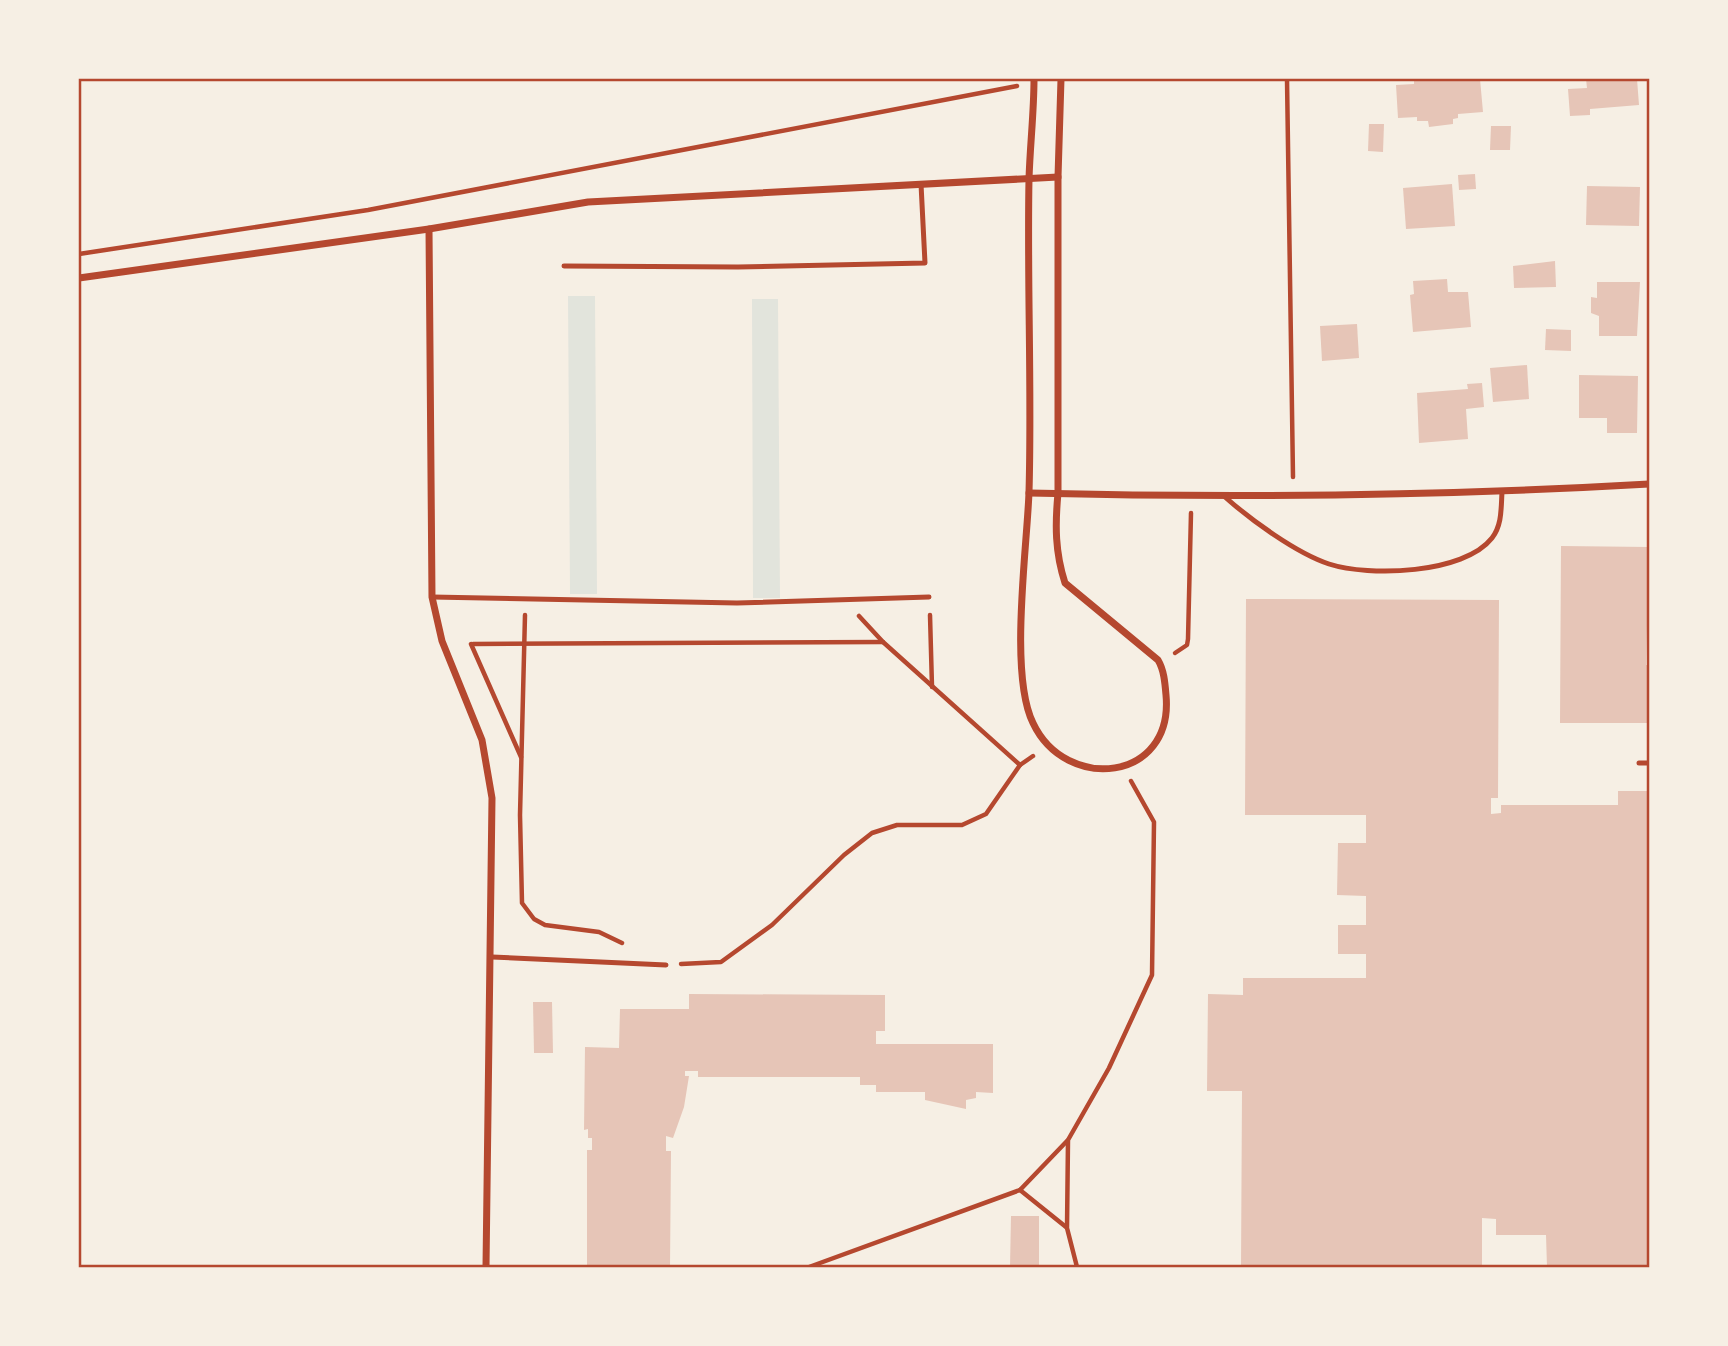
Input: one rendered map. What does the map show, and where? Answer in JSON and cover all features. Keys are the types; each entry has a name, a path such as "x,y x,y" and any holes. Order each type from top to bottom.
{"street":[{"path":"1034,80 1029,178 1029,493 1023,595 1024,686 1031,720 1048,745 1058,754 1091,769 1124,768 1149,752 1164,731 1167,699 1160,662 1065,583 1055,536 1058,494 1058,177 1061,79"},
{"path":"79,278 429,229 588,202 1058,177"},
{"path":"429,229 432,597 442,641 482,740 492,797 486,1267"},
{"path":"1029,493 1225,497 1502,492 1649,484"}],"lane":[{"path":"564,266 738,267 925,263 921,184"},
{"path":"1225,497 1251,520 1327,563 1363,572 1449,564 1478,552 1500,523 1502,492"},
{"path":"432,597 737,603 929,597"},
{"path":"1639,763 1649,763"},
{"path":"492,957 666,965"}],"path":[{"path":"1287,79 1293,477"},
{"path":"79,254 368,210 1034,80"},
{"path":"1160,662 1187,645 1191,511"},
{"path":"929,597 932,687"},
{"path":"526,598 520,894 524,908 545,925 599,932 633,948"},
{"path":"844,599 883,642 1020,765"},
{"path":"442,641 525,645 883,642"},
{"path":"473,644 522,759"},
{"path":"666,965 721,962 772,925 844,855 873,833 897,824 962,825 986,814 1020,765 1048,745"},
{"path":"809,1267 1020,1190 1068,1140 1109,1068 1152,975 1154,822 1124,768"},
{"path":"1068,1140 1067,1228 1077,1267"},
{"path":"1020,1190 1067,1228"}],"shaded area":[{"path":"568,296 595,296 597,594 570,594"},
{"path":"752,299 778,299 780,598 753,598"}],"building":[{"path":"1414,79 1480,79 1483,112 1458,114 1458,118 1453,119 1453,124 1429,127 1428,121 1417,121 1417,117 1398,118 1396,85 1414,84"},
{"path":"1586,79 1637,79 1639,105 1590,109 1590,115 1570,116 1568,89 1587,88"},
{"path":"1369,124 1384,124 1383,152 1368,151"},
{"path":"1491,126 1511,126 1510,150 1490,150"},
{"path":"1475,174 1476,189 1459,190 1458,175"},
{"path":"1452,184 1455,226 1406,229 1403,188"},
{"path":"1587,186 1640,187 1639,226 1586,225"},
{"path":"1555,261 1556,287 1514,288 1513,266"},
{"path":"1447,279 1448,292 1468,292 1471,327 1413,332 1410,295 1414,294 1413,281"},
{"path":"1597,282 1640,282 1637,336 1599,336 1599,316 1591,313 1591,297 1597,298"},
{"path":"1357,324 1359,358 1322,361 1320,326"},
{"path":"1546,329 1571,330 1571,351 1545,350"},
{"path":"1527,365 1529,399 1493,402 1490,368"},
{"path":"1579,375 1638,376 1637,433 1607,433 1607,418 1579,418"},
{"path":"1482,383 1484,407 1466,409 1468,439 1419,443 1417,393 1468,389 1467,384"},
{"path":"1561,546 1649,547 1646,665 1649,665 1649,723 1560,723"},
{"path":"1246,599 1499,600 1498,798 1491,798 1491,814 1501,813 1501,805 1618,805 1618,791 1649,791 1649,1267 1547,1267 1546,1235 1496,1235 1496,1219 1482,1218 1482,1267 1241,1267 1242,1091 1207,1091 1208,994 1243,995 1243,978 1366,978 1366,954 1338,954 1338,925 1366,925 1366,896 1337,895 1338,843 1366,843 1366,815 1245,815"},
{"path":"689,994 885,995 885,1031 876,1031 876,1044 993,1044 993,1093 976,1092 976,1098 966,1100 966,1109 925,1100 925,1092 876,1092 876,1085 860,1085 860,1077 698,1077 698,1071 685,1071 685,1076 689,1076 684,1107 673,1138 666,1136 666,1151 671,1151 670,1267 587,1267 587,1150 592,1150 592,1138 588,1138 588,1129 584,1130 585,1047 619,1048 620,1009 689,1009"},
{"path":"533,1002 552,1002 553,1053 534,1053"},
{"path":"1011,1216 1039,1216 1039,1267 1010,1267"}]}
